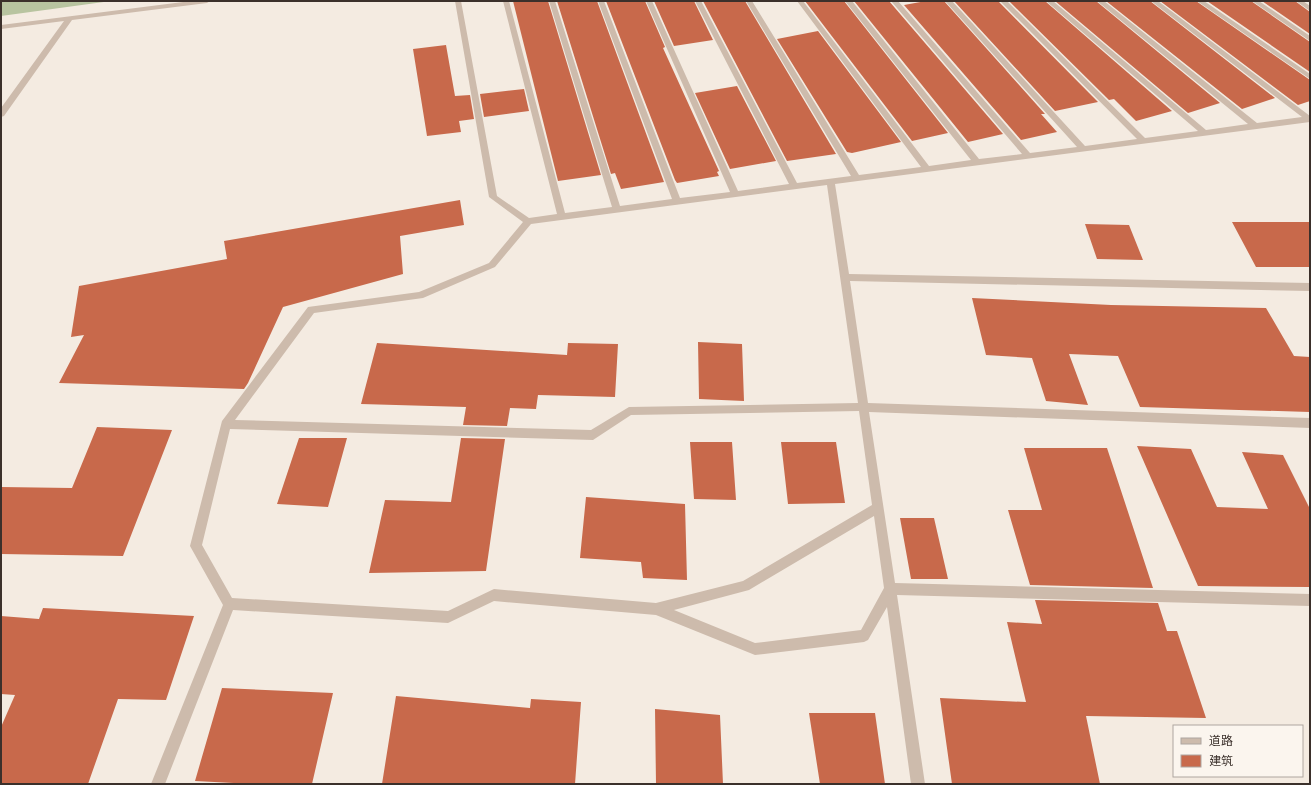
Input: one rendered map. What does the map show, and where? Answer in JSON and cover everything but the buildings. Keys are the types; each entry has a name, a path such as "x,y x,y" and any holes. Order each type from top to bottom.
{"street":[{"path":"1,27 207,1"},
{"path":"458,1 493,197 528,221"},
{"path":"506,1 562,216"},
{"path":"552,1 617,210"},
{"path":"601,1 677,202"},
{"path":"649,1 736,195"},
{"path":"698,1 795,187"},
{"path":"749,1 857,179"},
{"path":"800,1 927,169"},
{"path":"848,1 977,163"},
{"path":"894,1 1028,156"},
{"path":"948,1 1084,149"},
{"path":"1003,1 1144,141"},
{"path":"1050,1 1205,133"},
{"path":"1100,1 1255,126"},
{"path":"1154,1 1309,119"},
{"path":"1200,1 1310,77"},
{"path":"1255,1 1310,39"},
{"path":"1298,1 1310,9"},
{"path":"1,114 70,18"},
{"path":"229,604 196,546 226,424 311,310 420,295 492,265 528,221 1309,119"},
{"path":"831,182 918,784"},
{"path":"845,277 1310,287"},
{"path":"226,424 593,435 629,411 864,407 1310,424"},
{"path":"656,609 745,586 878,507"},
{"path":"229,604 448,617 494,595 656,609 755,648 864,636 890,589"},
{"path":"890,589 1310,600"},
{"path":"158,784 229,604"}],"green space":[{"path":"1,1 111,1 1,16"}]}
